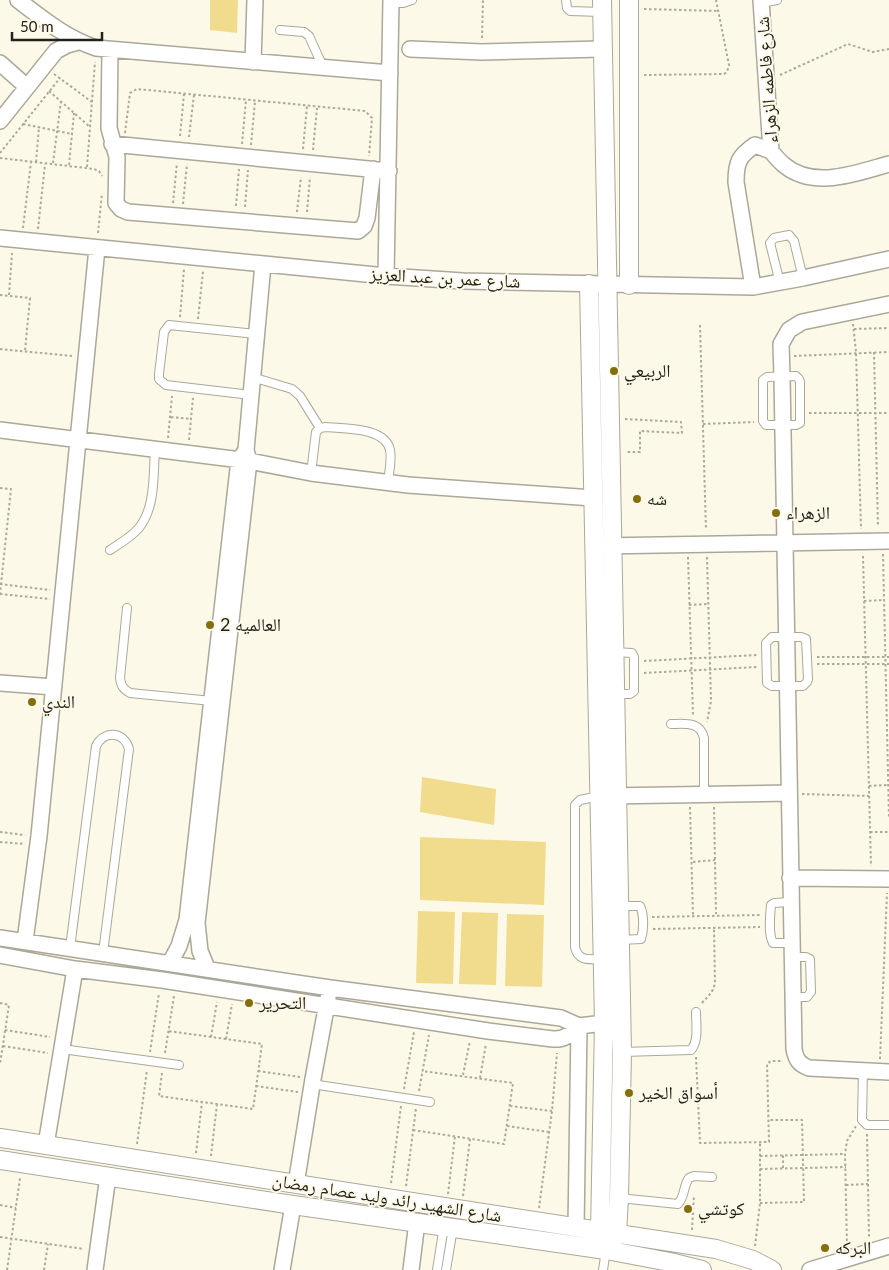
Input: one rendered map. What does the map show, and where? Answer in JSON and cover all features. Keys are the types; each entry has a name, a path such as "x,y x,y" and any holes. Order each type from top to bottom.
{"street":[{"path":"18,0 54,28 78,42 103,49 390,73"},
{"path":"253,62 255,0"},
{"path":"386,276 391,1"},
{"name":"شارع فاطمه الزهراء","path":"761,2 771,151 785,166 803,176 823,179 889,164"},
{"path":"629,4 629,285"},
{"path":"602,6 622,1052 619,1198 606,1250"},
{"path":"0,121 56,51 78,42"},
{"path":"103,49 109,128 118,144 116,203 121,209 128,212 358,231 364,226 367,218 370,169"},
{"path":"410,49 482,52 602,49"},
{"path":"0,63 27,87"},
{"path":"118,144 389,171"},
{"path":"753,287 736,182 736,167 743,154 755,145 771,151"},
{"name":"شارع عمر بن عبد العزيز","path":"18,240 386,276 464,281 629,285 753,287 780,283 889,259"},
{"path":"25,941 38,841 54,687 97,248"},
{"path":"170,963 179,946 187,920 217,702 245,457 263,264"},
{"path":"589,284 609,1233"},
{"path":"884,1072 809,1068 795,1058 792,997 783,426 780,357 781,344 789,330 802,322 889,304"},
{"path":"0,430 187,454 245,457 311,474 593,498"},
{"path":"594,546 883,541"},
{"path":"0,683 54,687"},
{"path":"207,968 200,951 197,923 217,702"},
{"path":"599,796 789,793"},
{"path":"790,878 888,879"},
{"path":"0,938 330,988 561,1018 579,1026 604,1023"},
{"path":"0,955 75,969 219,988 472,1029 558,1040 572,1033 579,1026"},
{"path":"46,1145 75,969"},
{"path":"296,1184 330,988"},
{"path":"576,1228 579,1026"},
{"path":"604,1052 622,1052"},
{"name":"شارع الشهيد رائد وليد عصام رمضان","path":"0,1138 716,1249 753,1260 772,1270"},
{"name":"شارع الشهيد رائد وليد عصام رمضان","path":"0,1160 606,1250 702,1270"},
{"path":"95,1270 108,1176"},
{"path":"282,1270 293,1205"},
{"path":"411,1270 417,1222"},
{"path":"810,1270 889,1246"}],"lane":[{"path":"391,1 403,2 412,0"},
{"path":"566,0 567,8 570,11 602,6"},
{"path":"761,2 777,0"},
{"path":"280,30 304,32 309,36 323,67"},
{"path":"780,283 770,242 774,238 785,235 789,235 794,241 803,278"},
{"path":"251,395 173,386 162,383 159,379 159,374 166,328 169,325 256,334"},
{"path":"796,376 799,379 800,413 799,425 766,425 763,421 763,380 767,377 796,376"},
{"path":"252,377 292,388 300,396 320,428"},
{"path":"311,474 315,435 320,428 326,427 369,432 380,436 388,445 390,451 388,482"},
{"path":"110,550 137,530 146,518 161,450"},
{"path":"127,608 120,678 124,690 217,702"},
{"path":"786,637 806,639 808,679 805,684 770,685 767,680 766,643 769,638 786,637"},
{"path":"614,652 632,652 635,689 633,693 615,694"},
{"path":"671,724 693,724 703,732 702,795"},
{"path":"70,948 96,746 102,737 114,734 124,738 130,749 103,953"},
{"path":"599,796 580,800 575,805 575,948 576,954 582,959 602,959"},
{"path":"790,902 772,903 771,939 773,943 791,950"},
{"path":"620,906 640,906 642,909 643,930 641,939 620,940"},
{"path":"622,1052 691,1050 695,1040 696,1012"},
{"path":"62,1047 179,1065"},
{"path":"862,1070 865,1123 889,1125"},
{"path":"312,1086 430,1102"},
{"path":"619,1198 678,1204 682,1200 687,1181 694,1176 712,1177"},
{"path":"437,1270 448,1226"},
{"path":"446,1270 448,1226"},
{"path":"603,1270 606,1250"}],"path":[{"path":"482,52 483,0"},
{"path":"629,75 724,74 727,72 729,65 716,0"},
{"path":"629,4 719,11"},
{"path":"766,82 843,46 853,45 873,52 889,49"},
{"path":"87,168 92,102 103,49"},
{"path":"43,66 92,102"},
{"path":"0,153 60,78"},
{"path":"118,144 130,93 137,89 365,111 372,118 370,169"},
{"path":"49,91 90,127"},
{"path":"53,164 61,101"},
{"path":"69,166 74,113"},
{"path":"22,124 72,134"},
{"path":"36,162 39,127"},
{"path":"0,158 87,168 99,171 102,181"},
{"path":"9,295 31,162"},
{"path":"18,240 45,163"},
{"path":"97,248 102,191"},
{"path":"179,325 186,257"},
{"path":"197,327 204,259"},
{"path":"0,295 30,298 24,351"},
{"path":"853,311 856,352 872,878"},
{"path":"700,325 710,658 710,712 703,732"},
{"path":"853,328 889,328"},
{"path":"0,348 87,357"},
{"path":"780,357 856,352 889,352"},
{"path":"874,352 875,413 883,541 885,658 887,664 889,817"},
{"path":"161,450 170,417 173,386"},
{"path":"187,454 194,388"},
{"path":"800,413 889,413"},
{"path":"170,417 191,419"},
{"path":"610,418 681,422 682,433 640,431 640,452 610,453"},
{"path":"703,424 763,421"},
{"path":"0,488 11,489 0,594 63,596"},
{"path":"687,544 693,724"},
{"path":"1,584 63,596"},
{"path":"864,601 884,600"},
{"path":"689,605 708,604"},
{"path":"634,662 767,654"},
{"path":"807,660 866,657 889,658"},
{"path":"807,660 887,664"},
{"path":"634,674 767,666"},
{"path":"869,786 888,785"},
{"path":"789,793 869,796"},
{"path":"702,795 715,860 716,916"},
{"path":"693,916 692,862 702,795"},
{"path":"0,832 38,841"},
{"path":"870,832 889,832"},
{"path":"0,842 38,841"},
{"path":"692,862 715,860"},
{"path":"884,1072 888,879"},
{"path":"642,917 771,914"},
{"path":"643,930 771,927"},
{"path":"696,1012 714,990 714,928"},
{"path":"168,1031 262,1044 253,1109 159,1096 168,1031 177,982"},
{"path":"211,1037 219,988"},
{"path":"226,1039 235,991"},
{"path":"0,1003 9,1004 0,1064"},
{"path":"397,1199 413,1130 422,1071 424,1021"},
{"path":"397,1199 402,1098 424,1021"},
{"path":"463,1077 472,1029"},
{"path":"6,1030 62,1047"},
{"path":"480,1079 488,1031"},
{"path":"537,1222 552,1111 558,1040"},
{"path":"3,1046 62,1047"},
{"path":"691,1050 695,1053 696,1058 700,1143 769,1142 767,1064 771,1061 795,1058"},
{"path":"258,1071 312,1086"},
{"path":"413,1130 504,1144 507,1126 513,1083 422,1071"},
{"path":"256,1086 312,1086"},
{"path":"202,1102 202,1169"},
{"path":"202,1169 217,1104"},
{"path":"510,1106 552,1111"},
{"path":"760,1203 804,1202 802,1120 768,1120"},
{"path":"847,1258 845,1154 847,1141 853,1129 865,1123 869,1252"},
{"path":"507,1126 549,1132"},
{"path":"454,1208 455,1136"},
{"path":"454,1208 470,1138"},
{"path":"753,1260 760,1203 760,1142"},
{"path":"760,1156 845,1154"},
{"path":"783,1155 783,1169"},
{"path":"8,1270 22,1163"},
{"path":"760,1169 846,1167"},
{"path":"692,1245 694,1176"},
{"path":"846,1185 868,1184"},
{"path":"0,1205 16,1208"},
{"path":"0,1237 98,1251"},
{"path":"44,1270 48,1244"}],"shaded area":[{"path":"210,0 238,0 237,33 210,30"},
{"path":"422,777 496,789 494,825 420,812"},
{"path":"420,837 546,842 544,905 420,900"},
{"path":"418,911 455,912 453,984 416,983"},
{"path":"462,912 498,913 496,985 459,984"},
{"path":"507,914 544,915 542,987 505,986"}],"place":[{"name":"الربيعي","path":"614,371"},
{"name":"شه","path":"637,499"},
{"name":"الزهراء","path":"776,513"},
{"name":"العالميه 2","path":"210,625"},
{"name":"الندي","path":"32,702"},
{"name":"التحرير","path":"249,1003"},
{"name":"أسواق الخير","path":"629,1093"},
{"name":"كوتشي","path":"688,1209"},
{"name":"البركه","path":"825,1248"}]}
